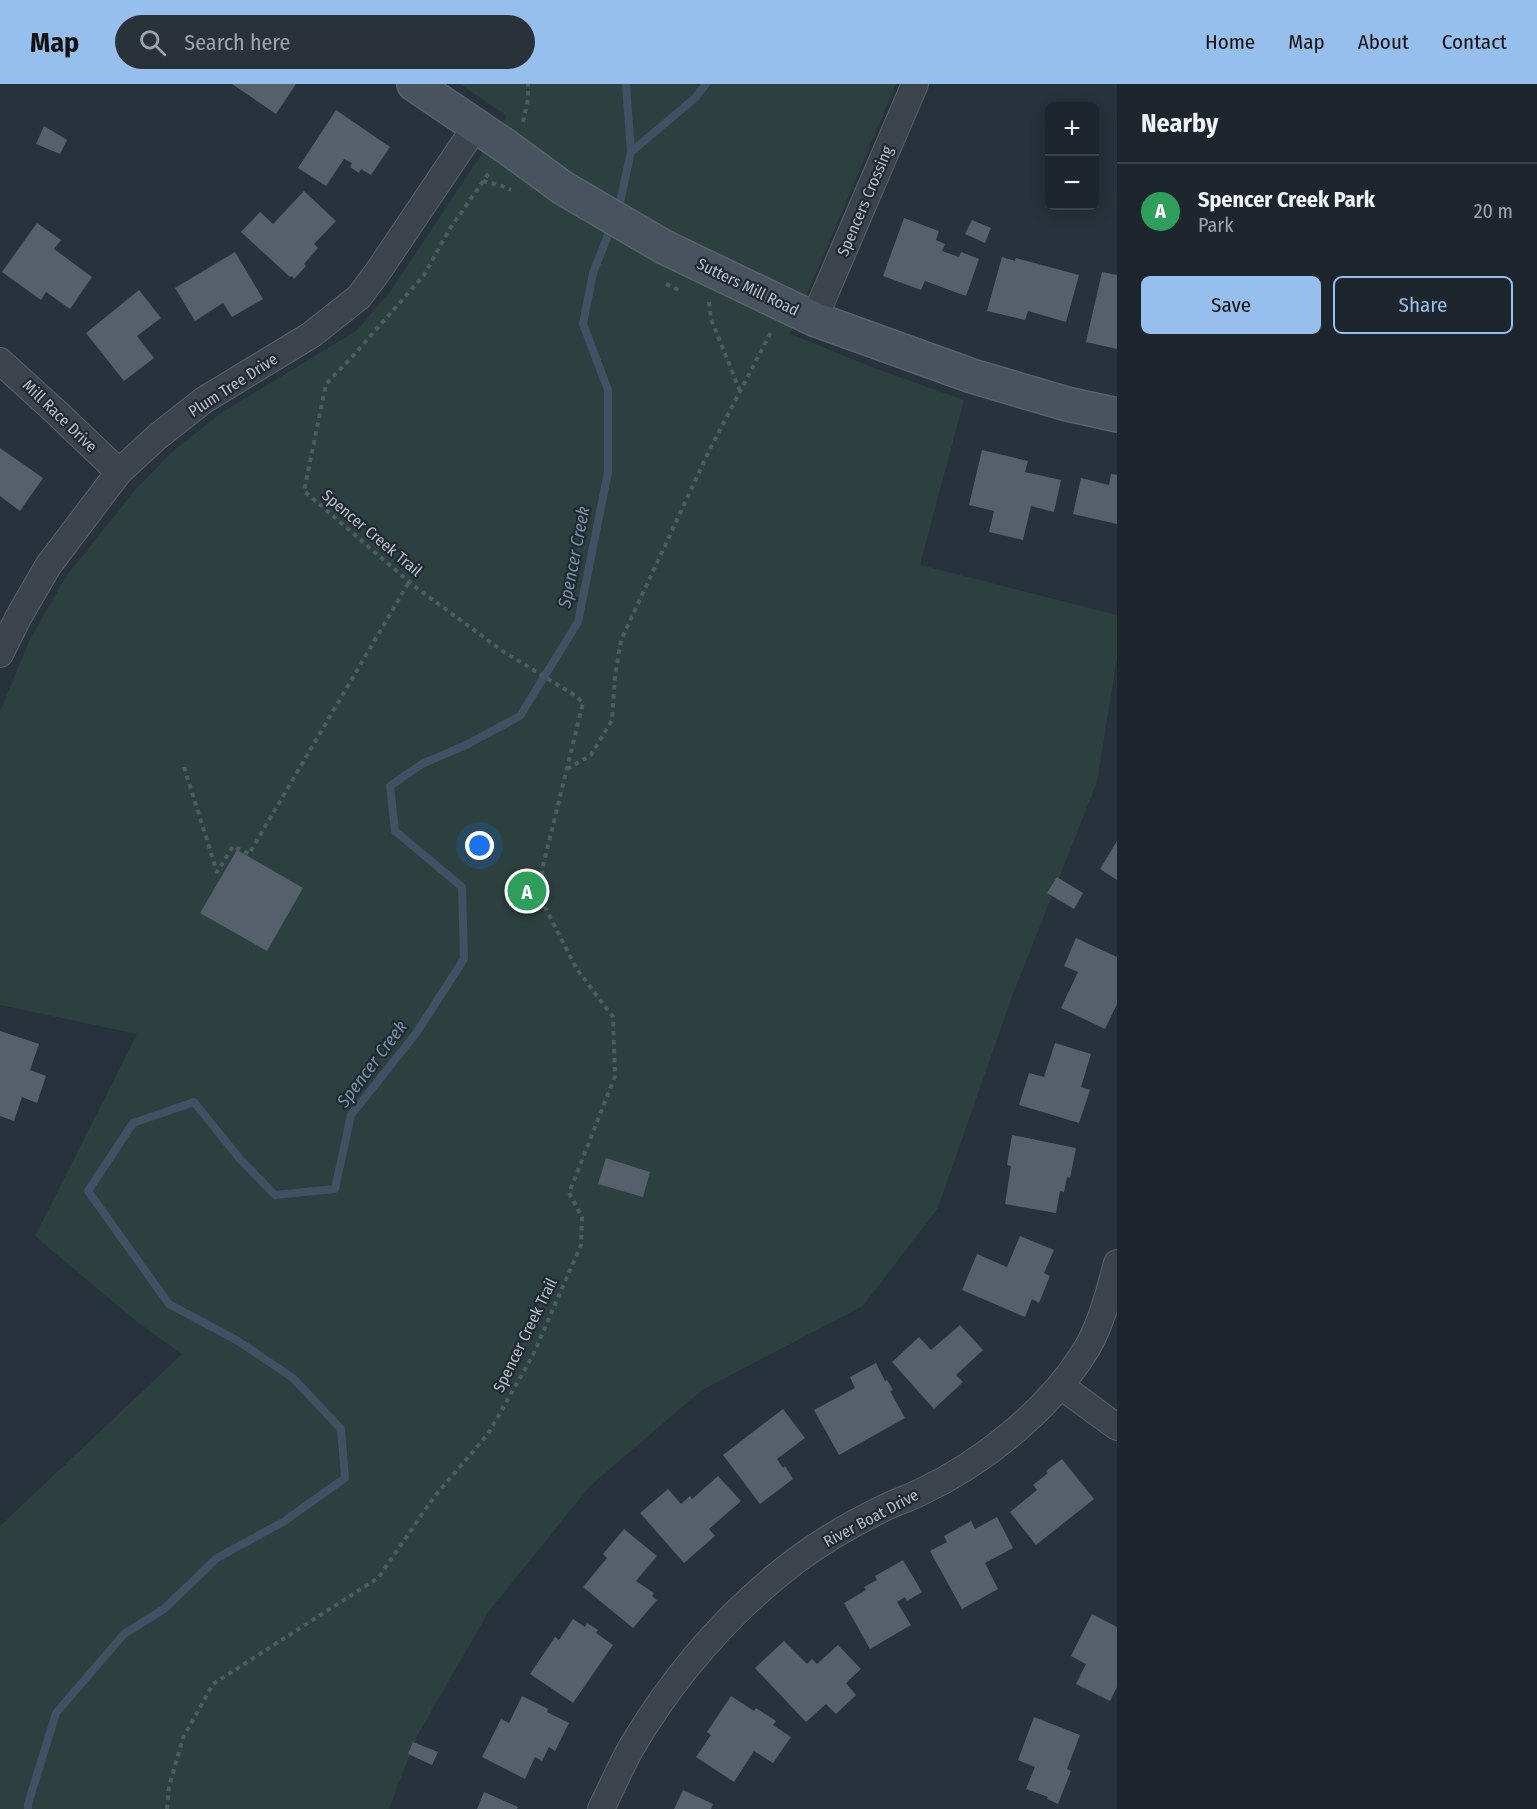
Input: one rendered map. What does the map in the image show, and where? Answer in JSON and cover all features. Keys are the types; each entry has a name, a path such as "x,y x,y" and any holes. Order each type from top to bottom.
{"street":[{"name":"Sutters Mill Road","path":"414,84 563,188 664,248 814,319 972,376 1117,416"},
{"name":"Spencers Crossing","path":"814,319 915,84"},
{"name":"Plum Tree Drive","path":"0,654 48,566 119,472 157,437 204,400 311,335 359,297 476,126"},
{"name":"Mill Race Drive","path":"0,361 49,404 119,472"},
{"name":"River Boat Drive","path":"601,1809 631,1749 668,1691 717,1632 752,1597 796,1561 840,1531 885,1507 922,1492 963,1468 1008,1436 1061,1386 1084,1354 1106,1306 1117,1263"},
{"path":"1061,1386 1117,1428"}],"path":[{"name":"Spencer Creek Trail","path":"166,1809 169,1787 183,1738 213,1684 378,1578 434,1497 488,1434 532,1354 581,1245 582,1217 569,1193 615,1077 613,1017 576,968 545,907 542,870 584,703 504,652 409,582 304,491 326,384 424,274 449,230 524,121 528,84"},
{"path":"665,284 682,292"},
{"path":"700,298 717,305"},
{"path":"709,302 711,319 741,391"},
{"path":"567,769 591,755 612,720 615,677 621,640 710,449 772,331 762,326"},
{"path":"184,767 217,872 232,846 249,854 409,582"}],"green space":[{"path":"460,84 896,84 790,334 877,369 964,400 920,565 1117,615 1117,658 1097,782 1011,999 938,1208 863,1306 702,1390 590,1486 489,1611 417,1736 389,1809 0,1809 0,1526 182,1354 137,1322 35,1236 137,1034 0,1005 0,711 31,637 67,575 136,489 171,453 221,413 356,331 390,292 507,116"}],"building":[{"path":"232,84 296,84 276,114"},
{"path":"336,110 390,147 371,175 361,169 359,173 350,167 352,163 344,159 326,186 298,168"},
{"path":"44,126 67,140 60,154 36,144"},
{"path":"304,191 336,221 314,244 318,248 294,279 241,232 260,212 273,224"},
{"path":"904,218 939,231 936,240 945,244 942,251 959,257 961,252 979,259 966,296 925,281 921,290 883,276"},
{"path":"972,220 991,228 985,243 965,234"},
{"path":"37,223 61,240 54,249 92,277 70,309 46,292 41,300 2,272"},
{"path":"235,252 263,299 232,317 223,303 195,321 175,288"},
{"path":"1002,257 1015,261 1016,258 1079,275 1066,322 1028,311 1025,320 987,311"},
{"path":"1102,272 1117,275 1117,349 1086,342"},
{"path":"139,290 161,318 137,336 154,358 124,381 86,333"},
{"path":"0,448 43,478 20,511 0,496"},
{"path":"982,450 1028,461 1025,472 1061,480 1054,512 1031,506 1023,540 989,532 994,511 969,505"},
{"path":"1111,474 1117,475 1117,524 1073,514 1081,478 1109,485"},
{"path":"1117,841 1117,880 1100,869"},
{"path":"237,850 303,888 267,951 200,913"},
{"path":"1057,877 1083,893 1074,909 1047,893"},
{"path":"1076,938 1117,957 1117,1004 1105,1029 1061,1008 1078,972 1064,966"},
{"path":"0,1031 39,1044 30,1070 46,1076 37,1103 22,1097 14,1121 0,1116"},
{"path":"1055,1043 1091,1054 1081,1087 1090,1090 1079,1123 1019,1105 1029,1073 1044,1077"},
{"path":"1012,1135 1076,1148 1070,1178 1067,1177 1064,1192 1060,1191 1056,1213 1005,1204 1011,1166 1007,1165"},
{"path":"606,1158 650,1172 643,1197 598,1184"},
{"path":"1020,1236 1054,1250 1044,1273 1050,1276 1039,1303 1032,1299 1025,1317 962,1290 977,1254 1007,1267"},
{"path":"960,1325 983,1350 956,1375 963,1382 934,1409 892,1362 919,1337 931,1350"},
{"path":"876,1363 885,1381 887,1380 893,1390 890,1391 905,1418 839,1455 814,1410 855,1388 850,1377"},
{"path":"783,1409 805,1438 777,1459 783,1468 785,1466 793,1479 760,1504 723,1455"},
{"path":"1062,1459 1094,1499 1036,1545 1010,1512 1037,1490 1033,1485"},
{"path":"718,1476 741,1501 709,1529 715,1536 684,1563 640,1513 668,1489 681,1504 690,1496 692,1499"},
{"path":"997,1517 1013,1548 985,1563 998,1589 962,1609 930,1551 947,1542 944,1536 971,1521 975,1529"},
{"path":"624,1529 657,1556 636,1581 654,1593 652,1596 657,1600 633,1628 583,1587 607,1558 603,1554"},
{"path":"903,1560 922,1592 907,1601 905,1597 897,1602 911,1625 870,1649 844,1603 866,1590 864,1587 877,1580 875,1576"},
{"path":"1092,1614 1117,1627 1117,1687 1110,1701 1076,1684 1086,1664 1071,1656"},
{"path":"573,1619 585,1627 587,1623 598,1630 596,1633 613,1645 573,1703 530,1674 555,1637 559,1640"},
{"path":"784,1641 807,1664 812,1659 817,1664 838,1645 861,1669 846,1683 856,1695 836,1714 826,1704 806,1722 755,1668"},
{"path":"522,1696 569,1723 555,1751 549,1747 542,1761 535,1757 525,1779 482,1757 501,1719 509,1723"},
{"path":"731,1696 754,1711 756,1708 776,1721 773,1725 791,1737 773,1763 754,1751 734,1782 696,1757 711,1735 707,1732"},
{"path":"1034,1717 1080,1735 1067,1769 1071,1771 1058,1804 1047,1799 1048,1797 1026,1789 1035,1767 1018,1760"},
{"path":"413,1742 438,1752 432,1765 408,1754"},
{"path":"683,1790 713,1804 711,1809 674,1809"},
{"path":"484,1792 518,1807 517,1809 477,1809"}],"waterway":[{"name":"Spencer Creek","path":"618,211 631,152 626,84"},
{"path":"631,152 695,98 706,84"},
{"name":"Spencer Creek","path":"28,1809 56,1713 124,1634 164,1609 217,1558 283,1522 345,1478 341,1429 293,1378 238,1341 169,1304 88,1191 133,1123 194,1102 240,1159 275,1195 335,1189 351,1115 417,1032 464,959 462,887 395,831 390,786 422,764 466,745 520,716 578,622 608,472 608,390 583,324 593,273 612,225"}],"place":[{"name":"Spencer Creek Park","path":"527,891"}]}
